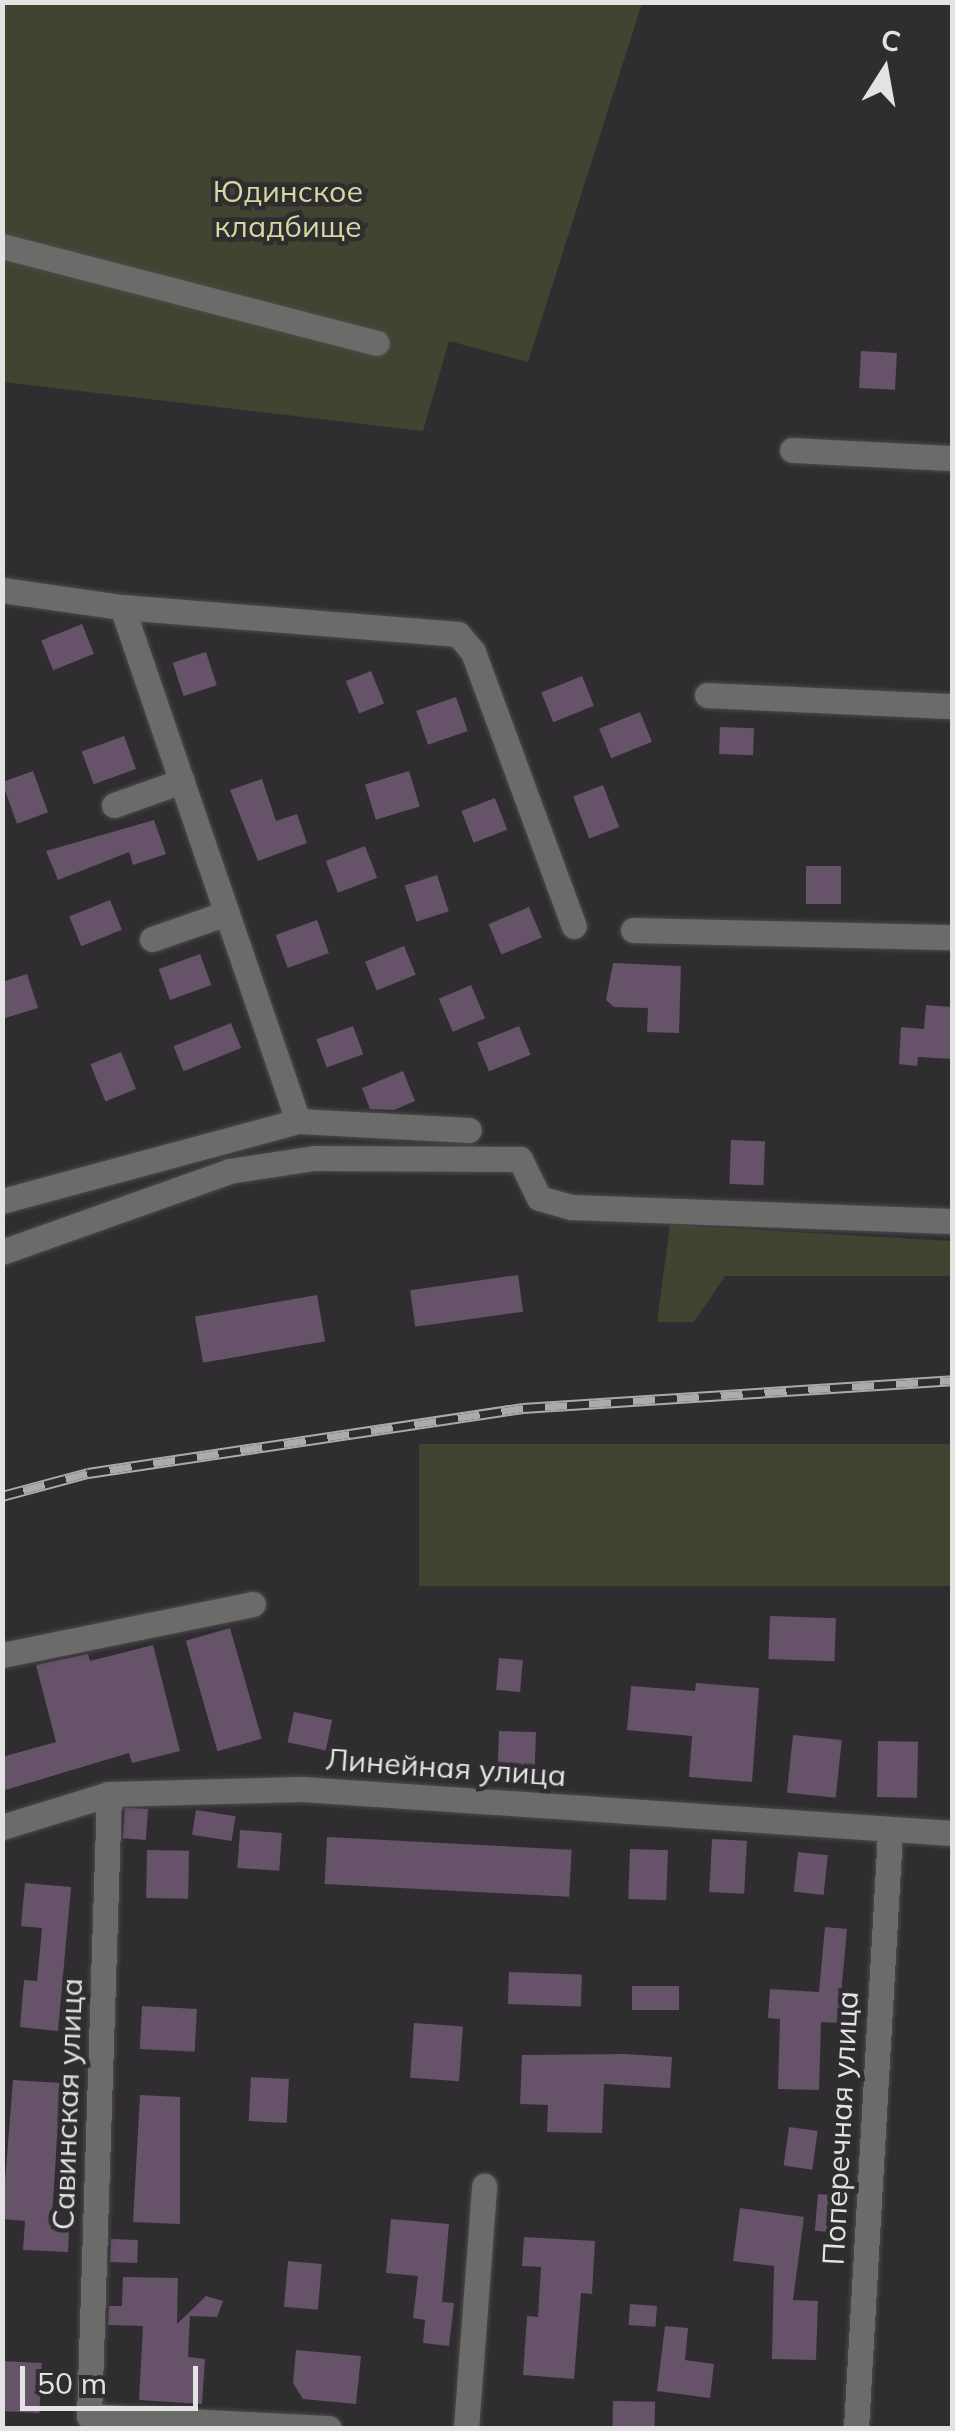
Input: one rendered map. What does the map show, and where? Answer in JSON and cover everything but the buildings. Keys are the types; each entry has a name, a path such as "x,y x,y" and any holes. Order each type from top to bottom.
{"street":[{"path":"2,246 377,343"},
{"path":"792,450 952,458"},
{"path":"2,590 122,608 458,634 473,652 574,926"},
{"path":"122,608 298,1121"},
{"path":"707,695 952,706"},
{"path":"114,806 182,781"},
{"path":"152,939 227,913"},
{"path":"633,930 952,936"},
{"path":"2,1201 298,1121 470,1130"},
{"path":"2,1252 229,1171 314,1158 520,1159 539,1198 570,1207 952,1221"},
{"path":"2,1655 254,1604"},
{"name":"Линейная улица","path":"2,1827 110,1794 302,1789 890,1832 952,1833"},
{"name":"Савинская улица","path":"110,1794 89,2416 330,2428"},
{"name":"Поперечная улица","path":"856,2428 890,1832"},
{"path":"466,2428 484,2186"}],"green space":[{"name":"Юдинское кладбище","path":"3,3 642,3 528,362 449,341 423,431 3,382"},
{"path":"670,1225 952,1241 952,1276 725,1276 694,1322 657,1322"},
{"path":"419,1444 952,1444 952,1586 419,1586"}],"railway":[{"path":"2,1496 88,1473 523,1408 952,1380"}]}
